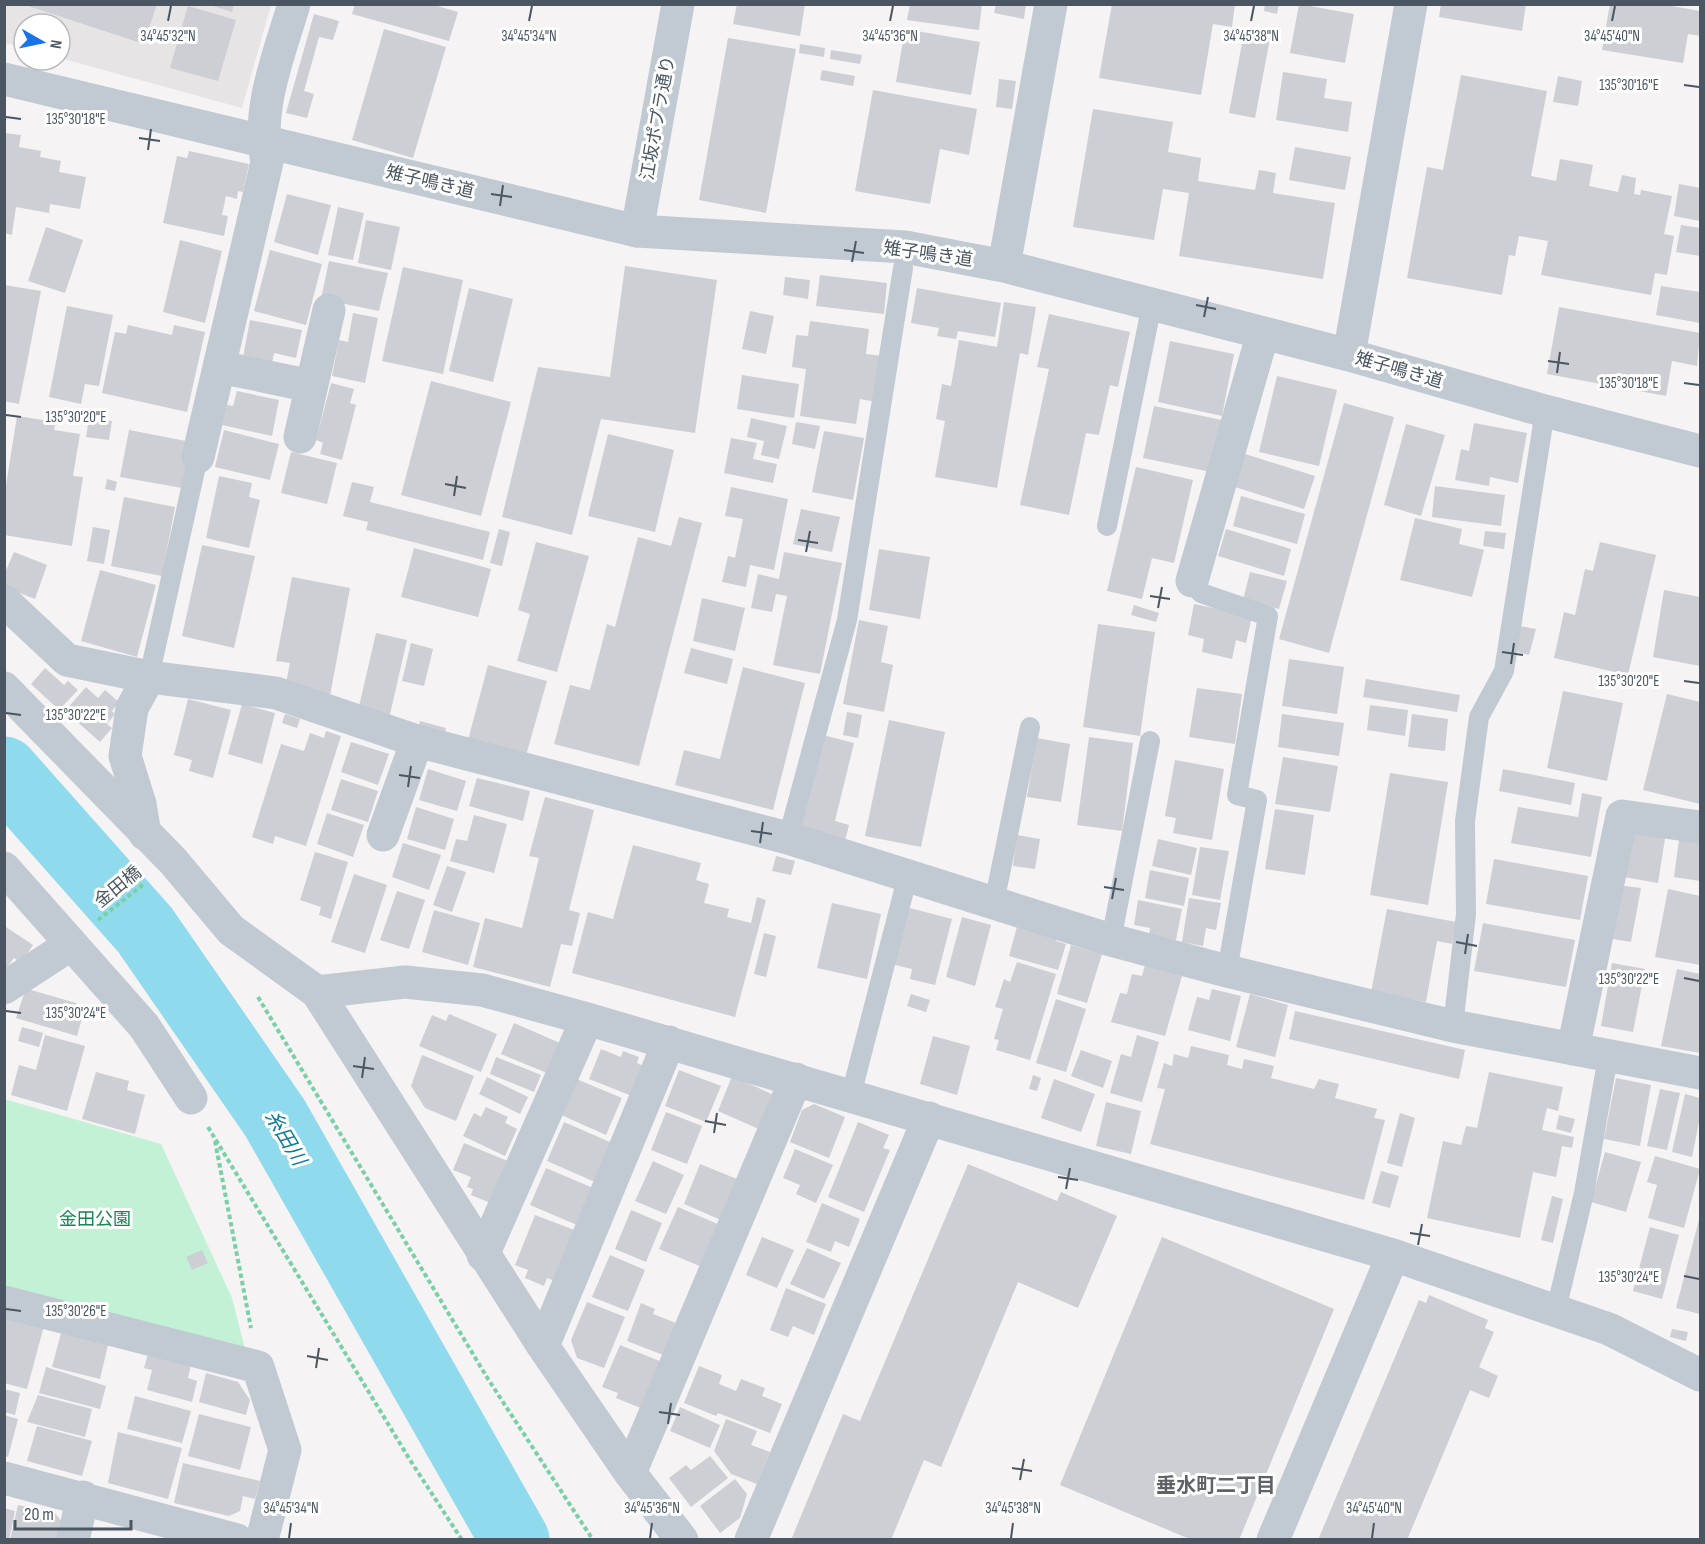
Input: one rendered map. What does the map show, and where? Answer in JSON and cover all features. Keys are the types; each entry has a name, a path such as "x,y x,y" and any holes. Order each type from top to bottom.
{"street":[{"path":"198,457 267,162 263,142 265,105 294,4"},
{"name":"江坂ポプラ通り","path":"637,231 678,4"},
{"path":"1004,266 1051,4"},
{"path":"1349,355 1411,4"},
{"name":"雉子鳴き道","path":"4,79 637,231 905,248 1004,266 1349,355 1545,411 1701,451"},
{"path":"300,437 329,310"},
{"path":"1192,581 1263,333"},
{"path":"219,367 312,386"},
{"path":"4,601 67,660 149,677 276,693 417,741 788,838 1111,940 1227,971 1453,1026 1701,1073"},
{"path":"145,834 140,804 125,756 132,708 149,677"},
{"path":"4,688 172,861 231,930 317,992 543,1346 630,1473 682,1539"},
{"path":"383,835 417,741"},
{"path":"1574,1049 1622,816 1701,827"},
{"path":"4,868 80,936 91,965 144,1026 191,1098"},
{"path":"5,992 80,936"},
{"path":"317,992 416,983 482,990 587,1019 1393,1255 1609,1329 1701,1375"},
{"path":"483,1255 587,1019"},
{"path":"543,1346 669,1042"},
{"path":"630,1473 796,1079"},
{"path":"751,1539 929,1118"},
{"path":"1273,1539 1393,1255"},
{"path":"4,1302 258,1366 285,1450 262,1539"},
{"path":"4,1478 237,1539"},
{"path":"73,1539 83,1497"}],"lane":[{"path":"788,838 848,620 903,268"},
{"path":"1107,526 1152,304"},
{"path":"1453,1026 1466,914 1465,821 1479,717 1504,671 1545,411"},
{"path":"149,677 198,457"},
{"path":"1192,581 1201,594 1269,616 1237,795 1257,800 1227,971"},
{"path":"994,903 1030,727"},
{"path":"1111,940 1150,741"},
{"path":"851,1095 908,875"},
{"path":"1556,1310 1584,1193 1608,1057"}],"path":[{"name":"金田橋","path":"80,936 172,861"},
{"path":"255,992 488,1379 593,1539"},
{"path":"191,1098 410,1460 462,1539"},
{"path":"214,1137 258,1366"}],"shaded area":[{"path":"4,5 271,5 242,108 72,61 72,12 12,12 12,45 5,43"}],"green space":[{"name":"金田公園","path":"4,1099 161,1144 232,1298 246,1353 5,1289"}],"building":[{"path":"22,4 157,4 144,44 72,20 72,12 46,12"},
{"path":"207,4 234,4 232,12"},
{"path":"355,4 431,4 458,12 449,41 352,14"},
{"path":"737,4 805,4 800,36 733,24"},
{"path":"910,4 982,4 979,30 907,20"},
{"path":"996,4 1026,4 1024,19 994,13"},
{"path":"1112,4 1235,4 1232,27 1213,24 1201,95 1099,78"},
{"path":"1265,4 1279,4 1277,14 1264,11"},
{"path":"1299,4 1354,14 1345,63 1290,53"},
{"path":"1441,4 1526,4 1522,31 1439,17"},
{"path":"1610,4 1660,4 1700,11 1700,36 1688,34 1683,63 1602,50"},
{"path":"188,6 236,20 218,81 170,68"},
{"path":"314,14 339,21 333,40 319,37 304,91 314,94 307,118 286,113"},
{"path":"1245,27 1271,33 1255,118 1229,113"},
{"path":"384,29 446,47 413,158 352,140"},
{"path":"905,29 980,42 971,95 896,82"},
{"path":"728,38 796,49 766,213 699,200"},
{"path":"800,44 825,48 824,57 799,53"},
{"path":"831,50 862,55 860,64 830,59"},
{"path":"822,70 855,76 853,86 820,80"},
{"path":"1283,72 1327,79 1324,98 1352,102 1348,132 1276,120"},
{"path":"1461,75 1547,91 1531,176 1556,181 1560,159 1593,165 1589,186 1618,192 1622,175 1636,178 1634,194 1640,195 1641,190 1672,196 1664,234 1674,236 1667,275 1655,273 1651,295 1541,275 1548,241 1519,236 1515,256 1509,255 1502,295 1407,278 1427,167 1443,170"},
{"path":"1558,76 1582,81 1578,106 1553,102"},
{"path":"999,79 1016,81 1012,109 996,107"},
{"path":"873,90 977,109 969,155 940,149 930,204 855,191"},
{"path":"1093,109 1173,122 1168,152 1201,158 1198,181 1255,190 1259,170 1276,173 1273,193 1335,203 1323,279 1179,256 1189,193 1163,189 1154,240 1073,227"},
{"path":"4,133 21,135 19,147 41,151 40,157 61,161 59,172 86,177 80,209 50,204 49,213 16,207 12,235 4,233"},
{"path":"1295,147 1351,157 1345,190 1289,180"},
{"path":"189,151 249,164 243,192 238,191 237,199 226,196 222,215 228,216 224,236 163,223 177,156 187,158"},
{"path":"1679,184 1700,188 1700,221 1674,216"},
{"path":"287,194 331,205 318,255 274,242"},
{"path":"338,207 364,213 353,260 328,255"},
{"path":"366,220 400,227 391,270 358,263"},
{"path":"1681,225 1700,228 1700,256 1676,252"},
{"path":"46,227 83,240 65,293 28,281"},
{"path":"180,240 222,251 205,323 163,312"},
{"path":"270,250 322,264 306,325 254,311"},
{"path":"329,261 388,273 379,311 321,299"},
{"path":"625,266 717,280 695,433 601,419 572,535 502,517 538,367 610,377"},
{"path":"403,267 463,280 443,374 382,361"},
{"path":"820,275 887,283 884,314 816,306"},
{"path":"785,277 810,280 808,299 783,295"},
{"path":"4,285 41,291 19,404 4,401"},
{"path":"1661,286 1700,292 1700,323 1656,315"},
{"path":"469,288 513,299 493,382 449,371"},
{"path":"917,288 1001,303 995,337 958,331 956,339 937,336 939,328 911,323"},
{"path":"1004,302 1036,307 1028,355 1020,353 997,488 935,477 945,421 936,419 942,384 951,386 959,340 997,347"},
{"path":"67,306 113,315 99,386 85,384 81,404 49,397"},
{"path":"1559,307 1700,333 1697,366 1672,361 1666,396 1547,374"},
{"path":"750,311 774,316 766,354 742,349"},
{"path":"353,313 378,318 365,383 332,376 339,340 348,342"},
{"path":"1049,314 1130,332 1118,387 1110,385 1099,435 1086,433 1069,515 1020,505 1049,369 1037,367"},
{"path":"250,320 302,330 296,358 274,353 272,363 243,357"},
{"path":"810,321 869,329 866,354 883,356 876,402 860,399 856,424 800,416 806,369 792,367 796,335 808,336"},
{"path":"128,325 172,335 174,325 205,332 187,412 102,393 115,332 126,334"},
{"path":"1170,341 1234,354 1222,416 1158,402"},
{"path":"742,375 799,384 794,418 737,409"},
{"path":"1277,376 1337,390 1319,466 1259,452"},
{"path":"431,381 511,402 481,516 401,495"},
{"path":"331,383 354,389 350,403 356,405 342,460 320,454 323,443 316,440"},
{"path":"237,391 279,400 272,436 222,425 227,405 233,406"},
{"path":"1344,403 1394,417 1329,653 1279,639"},
{"path":"1154,406 1222,420 1211,472 1143,458"},
{"path":"17,416 56,422 54,430 80,434 73,476 83,477 72,546 4,535 4,498"},
{"path":"89,418 112,421 109,440 86,437"},
{"path":"751,418 787,426 779,459 761,455 764,441 747,437"},
{"path":"796,422 820,426 815,449 792,444"},
{"path":"1474,423 1527,433 1518,483 1490,477 1489,486 1455,480 1461,449 1469,451"},
{"path":"1406,424 1445,435 1421,516 1384,505"},
{"path":"129,430 191,442 182,488 120,477"},
{"path":"224,430 279,444 270,480 215,467"},
{"path":"824,431 864,438 853,500 812,492"},
{"path":"608,434 674,450 655,532 588,516"},
{"path":"731,438 757,443 753,459 777,464 773,483 724,473"},
{"path":"291,452 337,463 327,504 281,493"},
{"path":"1245,454 1315,476 1304,509 1235,487"},
{"path":"1136,467 1193,480 1174,563 1152,558 1142,599 1107,591"},
{"path":"219,476 252,483 249,497 260,500 249,548 206,538"},
{"path":"107,479 117,482 115,491 105,489"},
{"path":"352,482 374,487 370,502 490,532 483,560 366,530 368,522 343,516"},
{"path":"1435,486 1505,495 1501,526 1432,517"},
{"path":"731,487 788,499 774,570 750,565 746,587 722,582 728,556 735,558 743,519 725,516"},
{"path":"1241,496 1305,514 1297,544 1233,526"},
{"path":"124,497 175,507 162,576 111,566"},
{"path":"801,509 840,517 832,552 793,544"},
{"path":"679,517 702,523 639,766 554,744 570,685 590,690 607,624 615,627 638,537 671,546"},
{"path":"1415,518 1462,529 1459,544 1484,550 1472,597 1400,580"},
{"path":"93,527 110,530 104,564 87,561"},
{"path":"499,529 510,532 502,566 490,563"},
{"path":"1226,529 1291,549 1284,576 1218,556"},
{"path":"1485,531 1506,533 1504,549 1483,546"},
{"path":"536,542 589,556 557,672 517,661 530,614 518,610"},
{"path":"1600,542 1656,555 1628,675 1554,658 1564,612 1575,615 1585,569 1593,571"},
{"path":"202,545 255,556 234,648 182,636"},
{"path":"414,548 491,569 478,617 401,597"},
{"path":"879,549 930,557 920,619 869,610"},
{"path":"14,552 47,565 35,599 4,587 4,575"},
{"path":"784,552 842,563 820,674 773,665 787,596 776,594 772,612 751,608 758,574 779,579"},
{"path":"100,570 156,585 137,657 81,641"},
{"path":"1250,572 1287,581 1279,609 1243,600"},
{"path":"292,577 350,588 330,696 285,688 290,663 276,661"},
{"path":"1664,590 1700,597 1700,666 1653,657"},
{"path":"702,598 745,608 735,651 693,641"},
{"path":"1194,604 1252,616 1246,643 1236,640 1232,659 1202,652 1204,639 1188,635"},
{"path":"1134,605 1159,613 1156,622 1131,615"},
{"path":"859,620 888,626 881,662 893,665 884,712 843,704"},
{"path":"1098,624 1155,632 1140,736 1083,727"},
{"path":"1520,626 1536,629 1529,655 1514,651"},
{"path":"376,633 407,640 388,723 357,715"},
{"path":"411,643 433,649 424,686 402,681"},
{"path":"691,648 733,659 727,684 684,673"},
{"path":"1289,659 1344,667 1337,714 1282,706"},
{"path":"488,665 547,681 525,759 467,744"},
{"path":"743,667 805,683 773,810 675,785 684,750 720,759"},
{"path":"45,668 64,685 68,681 78,690 59,710 31,684"},
{"path":"1366,679 1460,695 1457,712 1363,697"},
{"path":"86,687 98,698 105,690 119,702 112,711 115,714 107,724 112,728 100,742 65,711"},
{"path":"1197,688 1242,694 1235,744 1189,737"},
{"path":"1563,691 1623,703 1607,781 1547,768"},
{"path":"1667,694 1700,702 1700,804 1643,790"},
{"path":"188,699 231,710 213,778 189,771 192,760 174,755"},
{"path":"242,704 275,713 262,764 228,754"},
{"path":"1370,705 1408,710 1405,736 1367,730"},
{"path":"847,712 862,715 858,738 843,735"},
{"path":"285,714 300,719 297,728 282,723"},
{"path":"1282,714 1344,723 1339,756 1278,747"},
{"path":"1412,714 1448,719 1445,751 1408,747"},
{"path":"889,720 945,732 921,847 865,836"},
{"path":"420,721 446,728 443,739 417,732"},
{"path":"326,731 341,736 306,846 275,836 273,844 252,837 281,744 304,751 310,733 324,738"},
{"path":"823,735 854,743 835,821 849,825 844,845 798,833"},
{"path":"1089,737 1133,743 1122,831 1077,825"},
{"path":"1037,738 1070,744 1061,802 1027,797"},
{"path":"351,742 389,754 378,785 341,772"},
{"path":"1283,757 1338,766 1330,812 1275,804"},
{"path":"1175,760 1224,769 1212,840 1173,833 1176,818 1165,816"},
{"path":"428,769 466,781 457,811 419,800"},
{"path":"1503,769 1575,783 1571,805 1499,791"},
{"path":"1390,773 1448,782 1428,905 1370,895"},
{"path":"477,778 530,791 523,821 469,806"},
{"path":"341,779 378,791 368,822 331,810"},
{"path":"1582,793 1602,797 1591,857 1511,843 1518,807 1578,817"},
{"path":"545,797 594,810 569,910 580,913 572,946 561,944 550,987 473,967 485,918 522,928 539,858 529,856"},
{"path":"416,807 454,819 445,850 407,839"},
{"path":"1275,809 1314,815 1305,875 1265,869"},
{"path":"327,813 364,825 353,857 317,844"},
{"path":"474,815 507,824 494,873 450,861 456,839 467,841"},
{"path":"1633,826 1666,832 1658,883 1624,877"},
{"path":"1017,835 1040,839 1035,869 1013,866"},
{"path":"1158,839 1197,848 1191,875 1152,866"},
{"path":"1679,840 1700,843 1700,881 1674,877"},
{"path":"403,843 441,855 429,890 392,877"},
{"path":"633,845 701,863 696,880 709,884 704,903 729,909 727,917 751,923 757,897 766,900 735,1017 572,973 588,912 613,919"},
{"path":"1200,847 1229,851 1220,900 1192,895"},
{"path":"315,852 348,862 331,919 319,915 321,907 300,900"},
{"path":"776,856 795,861 791,875 772,871"},
{"path":"1494,859 1588,876 1580,920 1486,904"},
{"path":"447,866 466,872 452,912 433,905"},
{"path":"1150,870 1189,878 1184,906 1145,898"},
{"path":"354,874 387,885 365,953 331,942"},
{"path":"1616,885 1641,888 1631,942 1607,938"},
{"path":"1668,889 1700,896 1700,965 1655,957"},
{"path":"397,891 425,900 409,949 380,940"},
{"path":"1189,898 1221,903 1216,930 1206,928 1203,946 1182,942"},
{"path":"1138,900 1182,909 1176,940 1149,935 1150,928 1134,925"},
{"path":"832,903 881,914 867,979 817,968"},
{"path":"906,907 952,919 935,985 910,979 912,969 891,964"},
{"path":"1387,909 1456,922 1452,944 1437,941 1426,1002 1371,992"},
{"path":"434,910 480,923 468,965 422,952"},
{"path":"962,917 991,925 975,986 946,977"},
{"path":"1018,923 1058,935 1056,941 1066,944 1058,970 1009,956"},
{"path":"1483,923 1575,940 1566,987 1474,971"},
{"path":"6,927 33,945 21,963 14,958 4,971"},
{"path":"764,933 776,936 766,977 754,974"},
{"path":"1071,945 1102,954 1087,1003 1057,994"},
{"path":"1017,962 1056,974 1030,1060 996,1050 999,1040 994,1039 1003,1009 995,1007 1004,979 1010,982"},
{"path":"1612,963 1645,969 1633,1032 1601,1026"},
{"path":"1145,965 1182,976 1165,1036 1111,1022 1120,993 1127,994 1132,974 1142,976"},
{"path":"1677,969 1700,974 1700,1053 1661,1046"},
{"path":"1212,989 1241,996 1230,1041 1188,1030 1197,997 1209,1000"},
{"path":"31,990 76,1003 84,1011 77,1036 16,1018 25,991"},
{"path":"911,994 930,1000 926,1012 907,1006"},
{"path":"1250,994 1288,1005 1275,1057 1236,1047"},
{"path":"1056,999 1086,1009 1066,1072 1036,1063"},
{"path":"1295,1011 1465,1050 1459,1079 1289,1039"},
{"path":"449,1014 497,1034 481,1072 419,1046 432,1015 446,1021"},
{"path":"514,1023 560,1043 547,1073 501,1054"},
{"path":"22,1027 43,1033 39,1047 18,1041"},
{"path":"45,1035 85,1046 67,1111 11,1095 19,1065 36,1070"},
{"path":"1137,1035 1159,1042 1142,1102 1110,1093 1121,1054 1131,1057"},
{"path":"933,1036 970,1046 957,1095 920,1084"},
{"path":"1191,1046 1229,1055 1227,1065 1242,1069 1244,1059 1274,1066 1271,1078 1314,1089 1319,1079 1339,1084 1335,1098 1377,1109 1374,1118 1385,1120 1364,1200 1150,1144 1165,1089 1157,1088 1164,1063 1172,1066 1174,1054 1188,1058"},
{"path":"601,1049 621,1057 623,1051 639,1057 637,1063 644,1066 632,1096 589,1079"},
{"path":"1081,1050 1112,1061 1103,1088 1071,1076"},
{"path":"422,1055 474,1076 456,1121 425,1108 411,1086"},
{"path":"496,1057 541,1075 534,1092 490,1074"},
{"path":"679,1070 721,1086 706,1122 665,1106"},
{"path":"96,1072 129,1081 127,1090 145,1095 135,1134 82,1119"},
{"path":"1489,1072 1563,1087 1558,1111 1547,1108 1542,1130 1574,1137 1572,1148 1562,1146 1556,1177 1533,1172 1520,1238 1427,1218 1443,1141 1461,1145 1466,1126 1477,1128"},
{"path":"1033,1075 1041,1078 1037,1091 1029,1089"},
{"path":"732,1076 776,1096 761,1130 718,1111"},
{"path":"487,1077 528,1097 520,1114 479,1094"},
{"path":"574,1078 622,1098 606,1135 559,1114"},
{"path":"1616,1078 1651,1085 1640,1146 1604,1139"},
{"path":"1054,1079 1095,1094 1081,1132 1041,1118"},
{"path":"1660,1089 1680,1093 1667,1150 1647,1146"},
{"path":"1685,1094 1700,1098 1700,1117 1692,1157 1672,1152"},
{"path":"1106,1102 1141,1111 1131,1154 1096,1146"},
{"path":"814,1104 845,1117 829,1158 790,1142 802,1110"},
{"path":"486,1107 508,1117 505,1123 517,1129 505,1156 463,1136 474,1113 481,1117"},
{"path":"666,1112 702,1126 687,1164 651,1150"},
{"path":"1400,1113 1415,1118 1402,1167 1387,1163"},
{"path":"1559,1115 1575,1119 1571,1133 1556,1129"},
{"path":"564,1122 612,1143 595,1182 547,1161"},
{"path":"858,1122 889,1135 883,1148 890,1150 864,1212 828,1197"},
{"path":"464,1143 510,1162 493,1204 471,1195 473,1189 467,1187 471,1177 453,1170"},
{"path":"795,1149 833,1165 816,1203 796,1194 800,1185 783,1178"},
{"path":"1605,1152 1641,1162 1626,1212 1591,1202"},
{"path":"1655,1156 1700,1169 1684,1228 1648,1218 1657,1185 1647,1182"},
{"path":"653,1161 684,1175 666,1214 635,1201"},
{"path":"700,1164 737,1179 721,1220 684,1204"},
{"path":"968,1164 1057,1201 1061,1192 1117,1216 1078,1308 1018,1282 941,1467 924,1460 891,1540 791,1540 843,1414 860,1421"},
{"path":"546,1168 593,1188 577,1225 530,1205"},
{"path":"1381,1171 1399,1176 1390,1208 1372,1203"},
{"path":"1552,1196 1563,1199 1553,1243 1541,1240"},
{"path":"822,1203 860,1219 849,1247 835,1241 831,1252 806,1242"},
{"path":"678,1207 720,1225 702,1267 659,1249"},
{"path":"631,1210 662,1223 646,1262 615,1249"},
{"path":"535,1215 577,1231 557,1282 547,1278 544,1286 525,1278 528,1270 515,1265"},
{"path":"1700,1216 1700,1314 1676,1308"},
{"path":"1650,1227 1679,1235 1662,1299 1633,1291"},
{"path":"762,1237 794,1250 777,1288 746,1275"},
{"path":"1162,1237 1334,1309 1239,1540 1192,1540 1060,1485"},
{"path":"807,1248 841,1263 824,1299 790,1284"},
{"path":"202,1250 208,1263 192,1270 186,1257"},
{"path":"610,1255 645,1270 628,1311 592,1297"},
{"path":"786,1288 826,1304 814,1335 793,1326 788,1337 770,1330"},
{"path":"1429,1295 1488,1320 1485,1328 1494,1332 1479,1367 1498,1376 1489,1398 1470,1390 1407,1540 1318,1540 1419,1300 1426,1303"},
{"path":"587,1302 625,1317 604,1368 577,1358 571,1340"},
{"path":"641,1303 655,1309 653,1314 676,1323 663,1355 627,1341"},
{"path":"4,1316 44,1326 27,1389 4,1383"},
{"path":"1672,1329 1688,1332 1686,1341 1670,1337"},
{"path":"61,1333 108,1345 100,1379 52,1367"},
{"path":"620,1345 662,1362 643,1409 616,1398 618,1393 602,1387"},
{"path":"148,1354 191,1365 188,1378 197,1381 192,1402 147,1390 152,1370 144,1368"},
{"path":"699,1366 722,1375 719,1384 736,1391 741,1379 765,1388 762,1396 782,1404 770,1433 684,1403"},
{"path":"46,1367 106,1386 100,1409 39,1393"},
{"path":"206,1373 238,1382 250,1400 246,1415 199,1402"},
{"path":"4,1389 20,1393 15,1415 4,1412"},
{"path":"38,1395 92,1409 85,1437 27,1422"},
{"path":"135,1396 191,1411 182,1443 127,1429"},
{"path":"680,1407 720,1425 710,1448 670,1431"},
{"path":"199,1414 251,1427 240,1470 188,1456"},
{"path":"4,1415 18,1419 8,1457 4,1456"},
{"path":"726,1419 757,1431 751,1445 770,1452 757,1484 731,1474 714,1451"},
{"path":"37,1426 92,1441 82,1476 27,1461"},
{"path":"118,1432 182,1448 168,1499 108,1483"},
{"path":"710,1456 728,1478 691,1507 669,1478 686,1465 691,1470"},
{"path":"183,1463 260,1481 255,1499 243,1496 240,1511 229,1516 174,1503"},
{"path":"735,1479 747,1494 740,1518 720,1533 700,1506"},
{"path":"18,1505 55,1513 62,1522 58,1540 10,1540"},
{"path":"4,1508 15,1511 9,1540 4,1540"}],"waterway":[{"name":"糸田川","path":"4,771 145,930 275,1118 515,1540"}],"district":[{"name":"垂水町二丁目","path":"1216,1486"}]}
